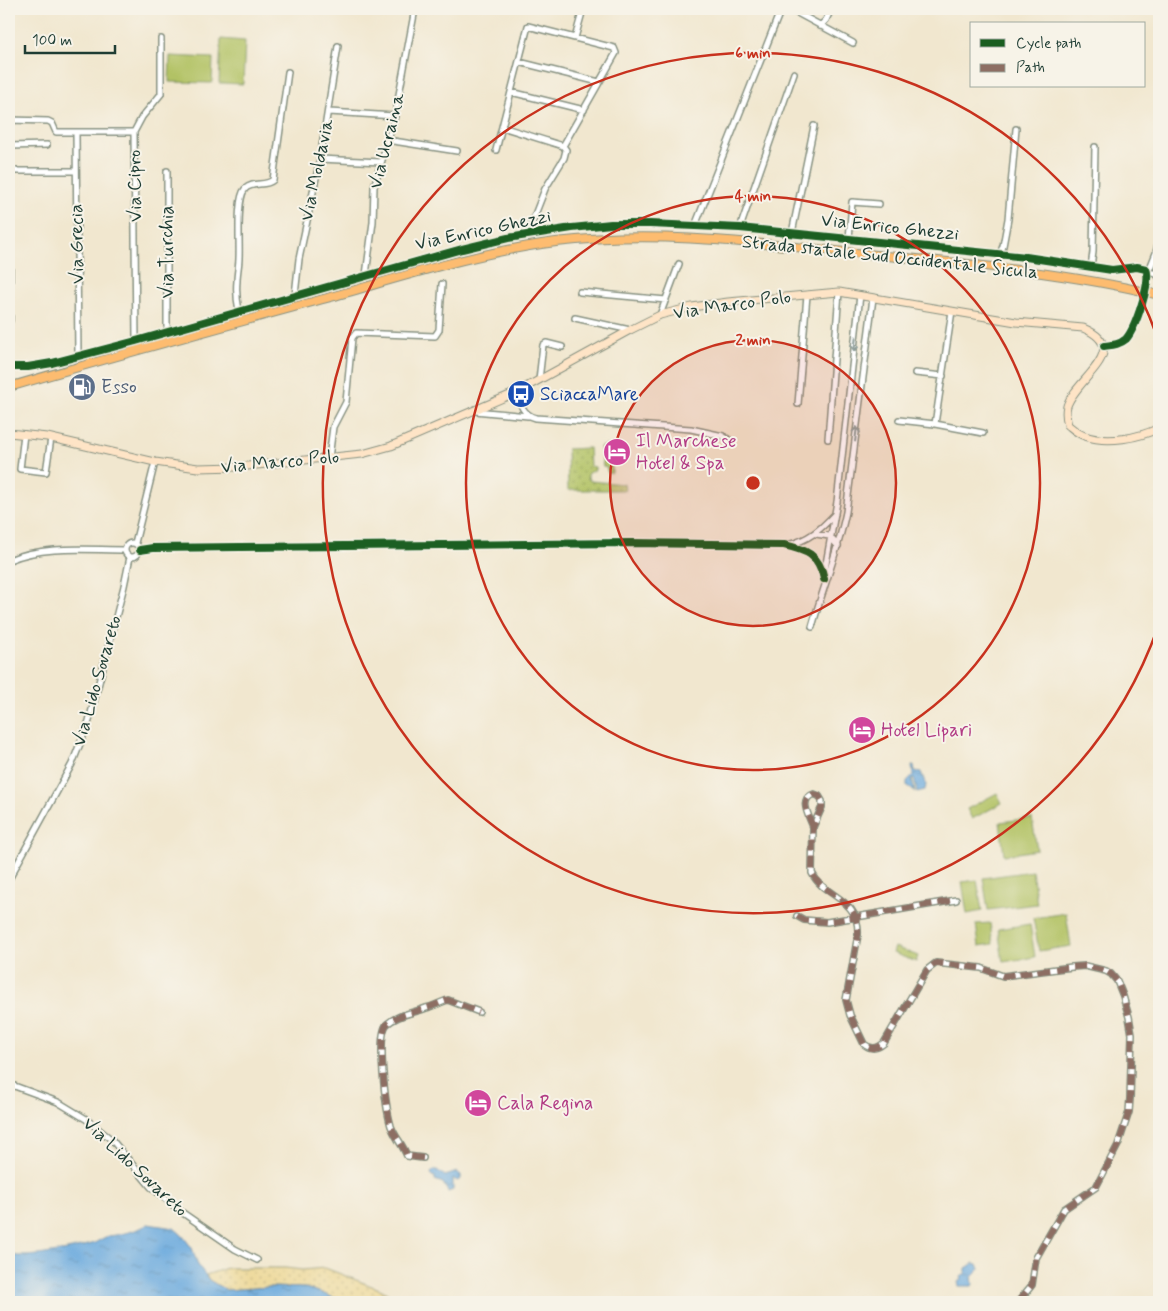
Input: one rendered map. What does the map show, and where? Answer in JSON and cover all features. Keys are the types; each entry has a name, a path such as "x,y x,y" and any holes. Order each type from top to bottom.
{"main road":[{"name":"Strada statale Sud Occidentale Sicula","path":"9,386 448,264 529,247 576,240 647,236 746,242 997,267 1084,279 1159,296"}],"street":[{"name":"Via Ucraina","path":"366,275 373,222 374,187 395,116 416,9"},
{"path":"576,38 582,9"},
{"path":"695,226 781,9"},
{"path":"790,9 853,43"},
{"path":"820,26 826,20 831,9"},
{"path":"496,150 528,26 614,48 616,53 563,146"},
{"name":"Via Cipro","path":"136,340 134,132 142,118 161,94 161,40"},
{"name":"Via Moldavia","path":"295,295 298,259 329,112 338,46"},
{"path":"519,62 599,82"},
{"path":"239,311 236,282 239,260 241,198 246,188 270,183 273,180 288,72"},
{"path":"740,228 794,73"},
{"path":"511,92 584,110"},
{"path":"329,112 395,116"},
{"path":"10,320 9,120 48,121 52,123 56,132 134,132"},
{"path":"792,233 814,126"},
{"path":"502,127 563,146 566,150 564,158 545,189 527,235"},
{"path":"1000,254 1008,219 1016,129"},
{"name":"Via Grecia","path":"76,133 78,356"},
{"path":"387,140 457,151"},
{"path":"10,146 47,146"},
{"path":"1091,267 1095,147"},
{"path":"320,159 381,162"},
{"path":"9,170 76,171"},
{"name":"Via Turchia","path":"167,171 167,332"},
{"path":"849,239 852,202 878,204"},
{"name":"Via Enrico Ghezzi","path":"9,369 44,364 78,356 462,249 527,235 611,224 740,228 1000,254 1112,270 1137,267 1146,269 1148,275 1155,273 1159,276"},
{"path":"1159,239 1135,324 1124,340 1118,344 1104,346 1104,352 1100,361 1069,400 1066,416 1068,425 1086,437 1109,440 1149,433 1159,428"},
{"path":"660,316 679,264"},
{"path":"329,458 333,428 346,402 352,338 356,333 435,336 439,330 442,284"},
{"path":"580,292 666,300"},
{"path":"828,438 839,292"},
{"name":"Via Marco Polo","path":"9,433 51,438 155,462 198,468 221,468 329,458 376,451 517,392 630,330 660,316 692,307 728,302 839,292 1016,322 1083,328 1090,330 1100,339 1104,346"},
{"name":"Via Marco Polo","path":"798,404 807,295"},
{"path":"822,592 836,514 860,295"},
{"path":"812,627 842,535 848,502 873,298"},
{"path":"935,424 952,312"},
{"path":"575,318 630,330"},
{"path":"538,380 543,345 546,343 562,347"},
{"path":"915,373 943,376"},
{"path":"517,392 522,409 528,416"},
{"path":"475,411 528,416 548,420 690,429 723,436 731,441"},
{"path":"898,420 935,424 983,433"},
{"path":"24,434 20,469 46,472 51,438"},
{"path":"140,550 135,543 155,462"},
{"path":"784,545 801,541 815,534 836,514"},
{"path":"815,534 832,538 837,549"},
{"path":"125,550 128,544 135,543"},
{"path":"140,550 154,548 630,543 784,545 800,548 814,557 824,579"},
{"path":"814,557 828,556 837,549"},
{"path":"125,550 130,557 137,556 140,550"},
{"path":"9,560 41,551 125,550"},
{"name":"Via Lido Sovareto","path":"9,880 72,764 89,721 130,557"},
{"path":"813,827 805,807 805,800 814,794 819,796 822,801 822,807 813,827 812,873 820,883 845,903 856,917 859,926 846,1000 850,1015 864,1044 868,1048 876,1048 884,1043 927,970 936,963 981,968 1003,976 1085,966 1106,971 1117,982 1130,1017 1132,1034 1129,1112 1118,1145 1100,1181 1089,1193 1064,1209 1036,1258 1032,1285 1018,1302"},
{"path":"796,916 804,920 827,922 956,900"},
{"path":"423,1158 407,1156 392,1127 382,1055 384,1030 386,1025 402,1015 448,1000 479,1012"},
{"name":"Via Lido Sovareto","path":"9,1084 58,1102 86,1119 112,1140 152,1186 180,1211 235,1249 257,1260"}],"green space":[{"path":"221,39 245,41 243,84 219,83"},
{"path":"170,56 213,58 212,83 169,82"},
{"path":"607,445 612,460 612,473 608,473 606,467 603,467 600,447"},
{"path":"589,448 590,466 595,467 595,470 588,473 590,481 624,484 625,490 568,490 567,449"},
{"path":"997,793 1002,803 972,819 967,809"},
{"path":"1032,818 1037,850 1004,855 1000,822"},
{"path":"1032,871 1037,904 988,910 983,878"},
{"path":"977,880 982,911 967,914 962,882"},
{"path":"1066,913 1071,946 1039,951 1033,918"},
{"path":"990,923 993,944 979,946 976,924"},
{"path":"1030,924 1035,957 1003,962 998,929"},
{"path":"895,947 918,956 916,962 893,953"}],"sand":[{"path":"227,1268 285,1268 302,1270 325,1268 382,1290 400,1302 345,1302 305,1288 270,1287 226,1290 209,1280 206,1275"}],"water":[{"path":"914,765 915,771 921,772 926,785 925,790 917,792 914,778 912,779 915,792 907,786 907,781 913,775 912,766"},
{"path":"434,1170 445,1176 457,1172 461,1175 461,1179 457,1181 453,1178 453,1190 448,1192 443,1183 435,1180 435,1177 432,1176 431,1173"},
{"path":"148,1224 174,1228 192,1248 198,1265 209,1280 226,1290 270,1287 305,1288 345,1302 9,1302 9,1255 39,1255 73,1249 92,1244 107,1237 135,1230"},
{"path":"974,1263 978,1264 980,1269 972,1277 972,1286 959,1286 958,1282 962,1280 961,1277 966,1273 966,1268"}],"marked path":[{"path":"813,827 807,813 806,804 809,796 814,794 819,796 822,801 822,807 813,827 812,873 825,888 847,905 857,922 858,935 846,1000 850,1015 864,1044 869,1047 876,1048 884,1043 927,970 936,963 981,968 1003,976 1085,966 1106,971 1117,981 1129,1017 1132,1034 1129,1112 1118,1145 1096,1187 1064,1209 1036,1258 1032,1285 1018,1302"},
{"path":"797,916 804,920 827,922 956,900"},
{"path":"423,1158 407,1156 391,1126 383,1073 382,1043 384,1031 387,1024 396,1018 448,1000 479,1012"}],"cycle path":[{"path":"9,369 52,363 136,341 462,249 508,238 611,224 740,228 1026,257 1112,270 1137,267 1146,269 1147,284 1145,294 1130,334 1121,342 1104,346"},
{"path":"140,550 153,548 630,543 784,545 810,554 819,564 824,579"}],"place":[{"name":"Esso","path":"82,387"},
{"name":"SciaccaMare","path":"521,394"},
{"name":"Il Marchese Hotel & Spa","path":"617,452"},
{"name":"Hotel Lipari","path":"862,730"},
{"name":"Cala Regina","path":"478,1103"}]}
